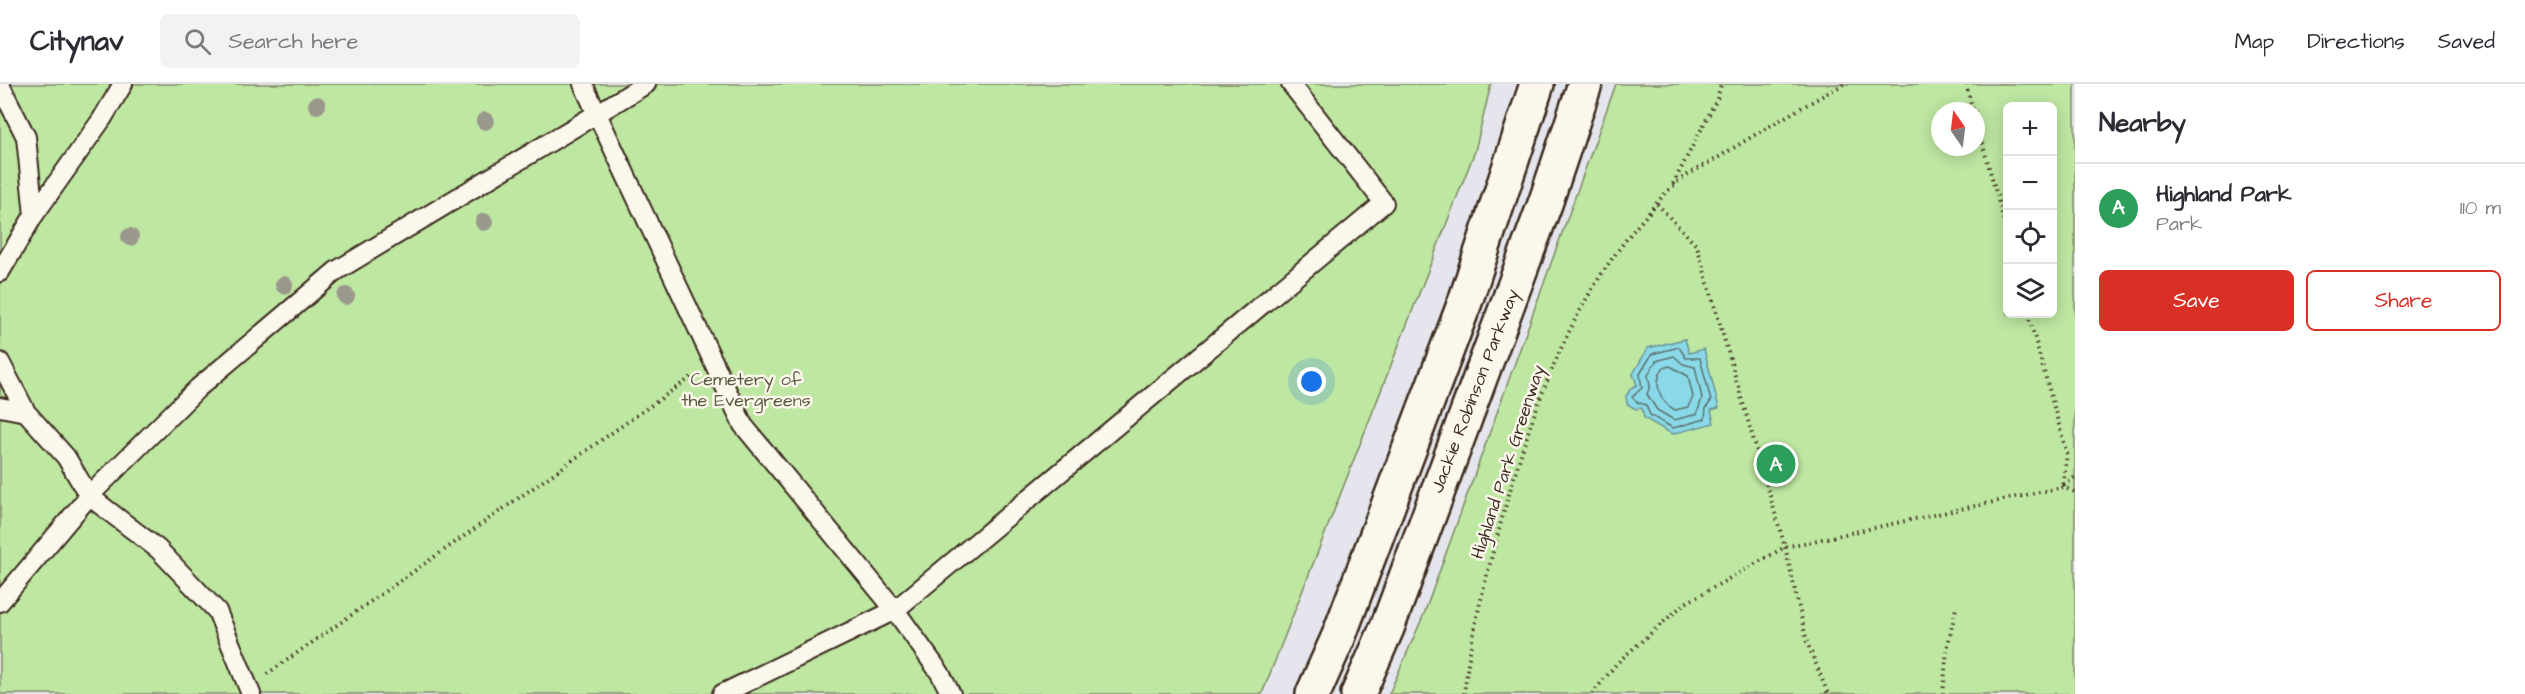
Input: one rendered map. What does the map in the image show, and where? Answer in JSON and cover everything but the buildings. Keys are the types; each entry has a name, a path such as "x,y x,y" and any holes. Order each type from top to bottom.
{"highway":[{"path":"1313,694 1338,638 1465,302 1537,84"},
{"name":"Jackie Robinson Parkway","path":"1358,694 1387,628 1546,201 1585,84"}],"lane":[{"path":"0,273 34,215 102,119 123,84"},
{"path":"583,84 743,425 895,610 940,673 951,694"},
{"path":"0,602 89,496 198,388 336,271 645,84"},
{"path":"723,694 895,610 1384,202 1291,84"},
{"path":"0,85 26,137 34,215"},
{"path":"0,362 26,412 66,457 89,496 158,549 217,611 250,690"},
{"path":"0,407 26,412"}],"path":[{"path":"1673,185 1718,99 1721,84"},
{"name":"Highland Park Greenway","path":"1464,694 1474,630 1487,574 1528,432 1547,378 1598,276 1673,185 1772,124 1845,84"},
{"path":"1966,84 1971,102"},
{"path":"1985,154 2003,221"},
{"path":"1657,204 1697,246 1785,547 1808,642 1828,694"},
{"path":"2029,318 2067,454 2063,487"},
{"path":"250,690 713,362"},
{"path":"1592,694 1618,662 1684,604 1785,547 2063,487 2075,477"},
{"path":"2063,487 2075,492"},
{"path":"1943,694 1947,649 1956,608"}],"green space":[{"name":"Cemetery of the Evergreens","path":"0,84 1491,84 1475,151 1262,694 0,694"},
{"path":"1616,84 2075,84 2075,694 1389,694 1424,614"}],"water":[{"path":"1685,339 1689,353 1704,349 1719,408 1711,410 1714,423 1672,434 1644,418 1642,408 1636,409 1627,404 1626,396 1631,388 1637,385 1633,374 1648,348"}],"place":[{"name":"Highland Park","path":"1776,464"}]}
